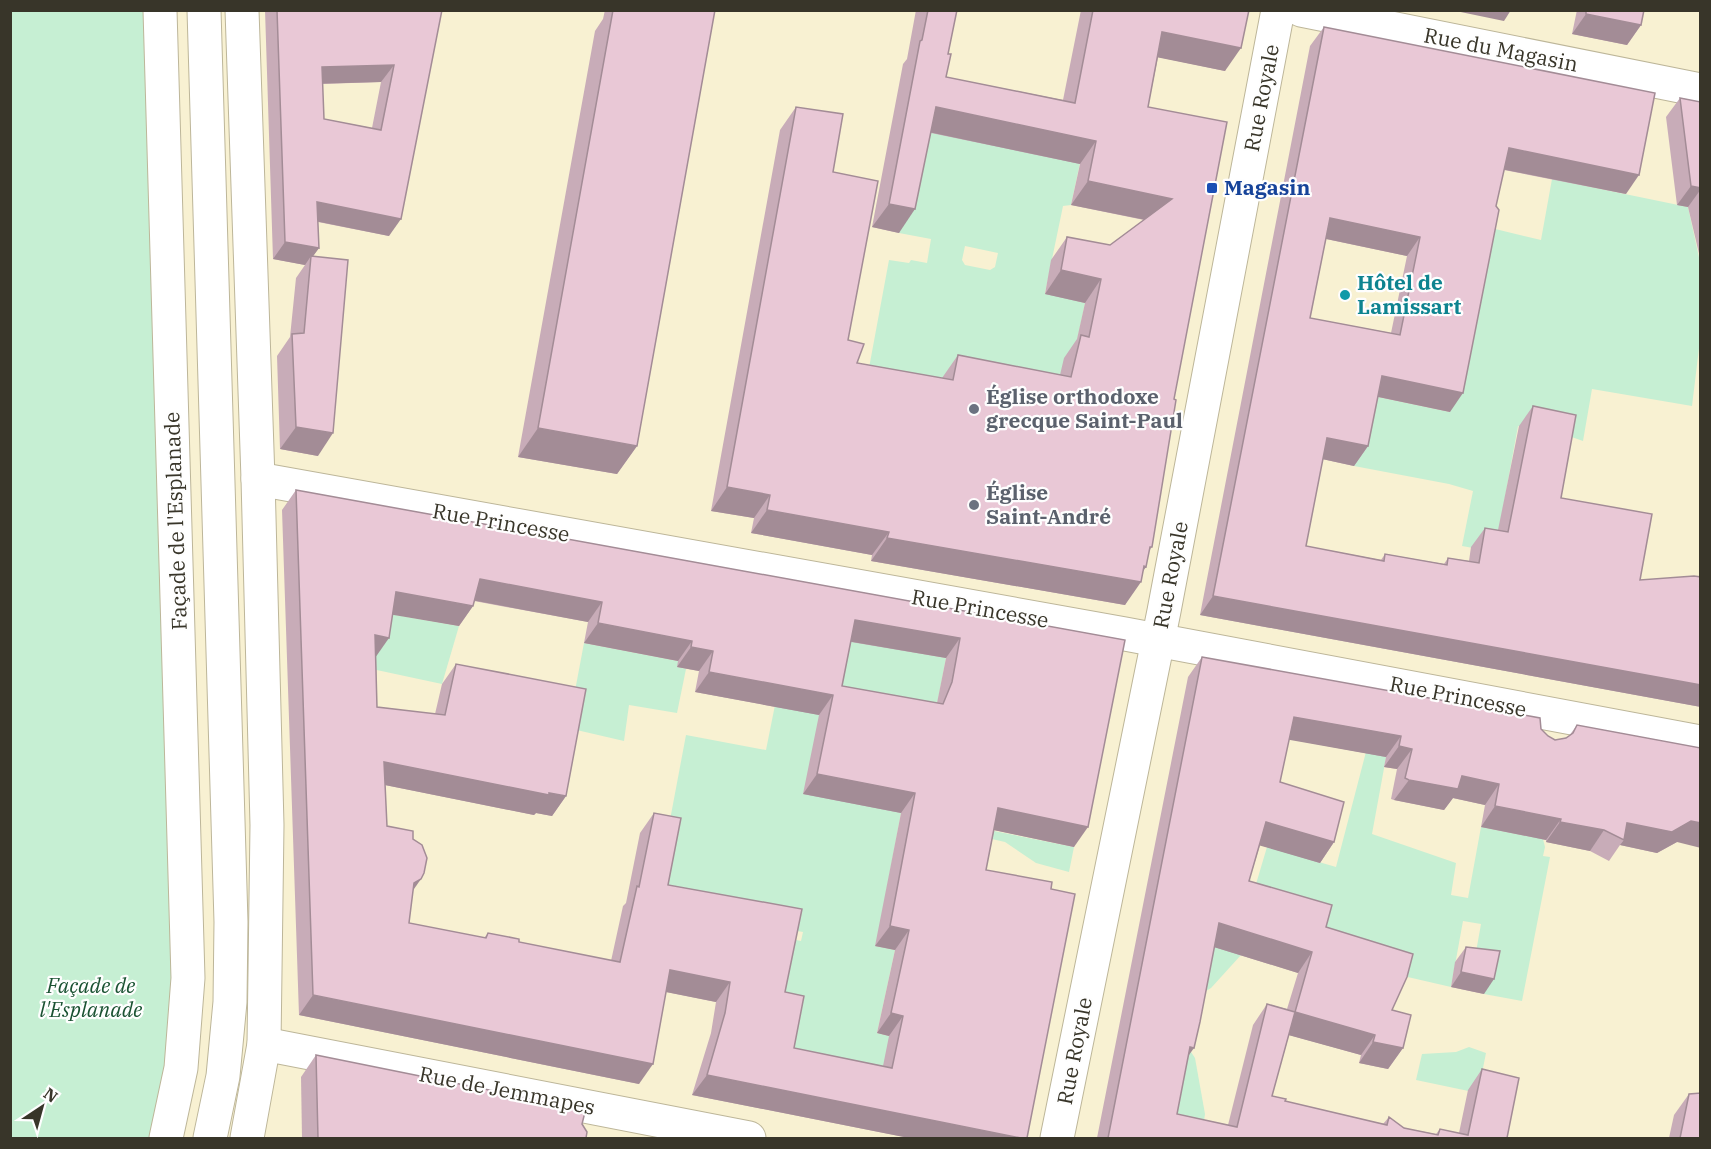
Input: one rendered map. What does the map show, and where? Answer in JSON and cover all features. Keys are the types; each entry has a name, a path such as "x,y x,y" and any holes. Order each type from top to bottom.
{"street":[{"name":"Façade de l'Esplanade","path":"160,10 188,978 181,1068 166,1138"},
{"name":"Façade de l'Esplanade","path":"204,10 231,922 228,1023 223,1076 210,1138"},
{"path":"242,10 267,825 264,1044 247,1138"},
{"name":"Rue Royale","path":"1057,1138 1158,640 1278,10"},
{"name":"Rue du Magasin","path":"1301,10 1701,90"},
{"name":"Rue Princesse","path":"258,478 1158,640 1546,728 1701,741"},
{"name":"Rue de Jemmapes","path":"264,1044 750,1138"}],"green space":[{"name":"Façade de l'Esplanade","path":"10,11 147,11 163,527 172,995 165,1065 149,1138 11,1138"},
{"path":"919,130 1080,163 1071,205 1063,206 1045,293 1085,303 1073,360 1054,404 869,368 889,260 927,263 931,239 899,233","holes":["965,246 998,253 995,267 990,270 965,265 962,260"]},
{"path":"1552,179 1688,207 1700,262 1700,340 1692,406 1592,389 1583,441 1563,434 1518,426 1495,552 1462,546 1473,491 1449,484 1354,466 1361,433 1335,388 1450,412 1483,226 1541,240"},
{"path":"384,613 459,626 442,684 372,669"},
{"path":"841,639 946,658 933,725 828,706"},
{"path":"584,643 678,661 678,667 686,669 677,713 629,705 624,741 568,728"},
{"path":"777,695 821,704 901,813 876,946 895,950 877,1033 889,1036 890,1107 779,1068 771,1012 786,938 801,941 803,932 654,905 686,735 766,750"},
{"path":"1367,748 1387,752 1372,834 1456,863 1451,895 1468,898 1481,827 1543,839 1545,847 1543,856 1550,857 1522,1001 1484,994 1489,966 1474,963 1481,924 1463,921 1451,987 1399,975 1248,911 1267,847 1336,867"},
{"path":"984,829 1074,847 1069,872 1036,863 1005,842 983,837"},
{"path":"1206,914 1249,928 1241,955 1211,988 1194,998"},
{"path":"1185,1043 1195,1058 1205,1114 1202,1135 1164,1127"},
{"path":"1469,1047 1486,1053 1478,1093 1416,1080 1422,1054 1456,1052"}],"building":[{"path":"277,10 442,10 401,219 317,202 319,248 285,242","holes":["394,65 381,130 324,119 322,67"]},
{"path":"613,10 715,10 637,446 538,428"},
{"path":"928,10 957,10 946,77 1075,103 1093,10 1249,10 1241,48 1162,32 1148,107 1227,122 1174,399 1176,400 1152,547 1150,547 1146,567 1144,566 1141,582 887,538 889,532 767,510 770,495 727,487 796,107 843,114 833,172 878,181 848,340 864,344 857,363 953,380 958,355 1071,377 1081,335 1089,337 1101,279 1061,270 1067,237 1110,245 1172,199 1088,181 1096,141 936,107 915,209 889,204"},
{"path":"1586,10 1644,10 1641,25 1586,14"},
{"path":"1324,27 1655,93 1639,175 1509,148 1496,206 1499,210 1463,393 1382,376 1368,446 1327,438 1306,546 1384,561 1385,554 1447,565 1448,558 1479,563 1485,528 1508,532 1533,406 1576,415 1561,498 1652,514 1640,580 1701,577 1701,685 1213,596","holes":["1330,218 1420,237 1400,335 1310,318"]},
{"path":"1680,98 1701,102 1701,188 1691,186"},
{"path":"311,256 348,260 333,433 296,427 292,334 304,333"},
{"path":"296,490 1125,640 1088,827 998,808 986,870 1052,882 1051,889 1075,894 1027,1138 707,1075 725,1013 730,982 670,970 653,1064 313,995","holes":["480,579 602,602 598,623 692,641 691,647 713,651 709,672 833,695 817,774 915,793 890,926 909,930 891,1013 903,1016 892,1068 794,1048 804,996 785,992 802,909 668,885 681,818 654,813 639,887 637,886 620,962 519,942 519,939 488,933 486,938 409,923 414,883 421,879 427,858 422,845 413,839 413,831 387,826 384,762 549,795 549,793 566,796 586,689 456,664 445,715 377,707 375,635 389,638 396,592 473,606","855,620 960,638 952,682 943,704 842,686"]},
{"path":"1202,657 1540,718 1541,729 1555,740 1566,738 1573,733 1577,725 1701,748 1701,823 1691,821 1672,832 1627,823 1624,840 1604,830 1495,806 1499,784 1462,776 1458,789 1409,780 1405,778 1412,749 1399,746 1401,736 1294,717 1280,782 1344,802 1334,842 1266,822 1249,881 1332,905 1326,927 1413,954 1407,977 1392,1010 1411,1015 1403,1048 1373,1042 1375,1035 1295,1012 1272,1096 1387,1125 1389,1117 1404,1128 1438,1135 1440,1129 1468,1135 1482,1069 1519,1078 1507,1138 1108,1138","holes":["1219,923 1312,952 1295,1012 1267,1004 1237,1127 1177,1114 1190,1047 1194,1048 1200,1022"]},
{"path":"1466,947 1500,951 1494,979 1461,972"},
{"path":"316,1055 509,1094 585,1112 582,1124 587,1132 586,1138 318,1138"},
{"path":"1701,1093 1701,1138 1680,1138 1689,1094"}],"place":[{"name":"Magasin","path":"1212,188"},
{"name":"Hôtel de Lamissart","path":"1345,295"},
{"name":"Église orthodoxe grecque Saint-Paul","path":"974,409"},
{"name":"Église Saint-André","path":"974,505"}]}
